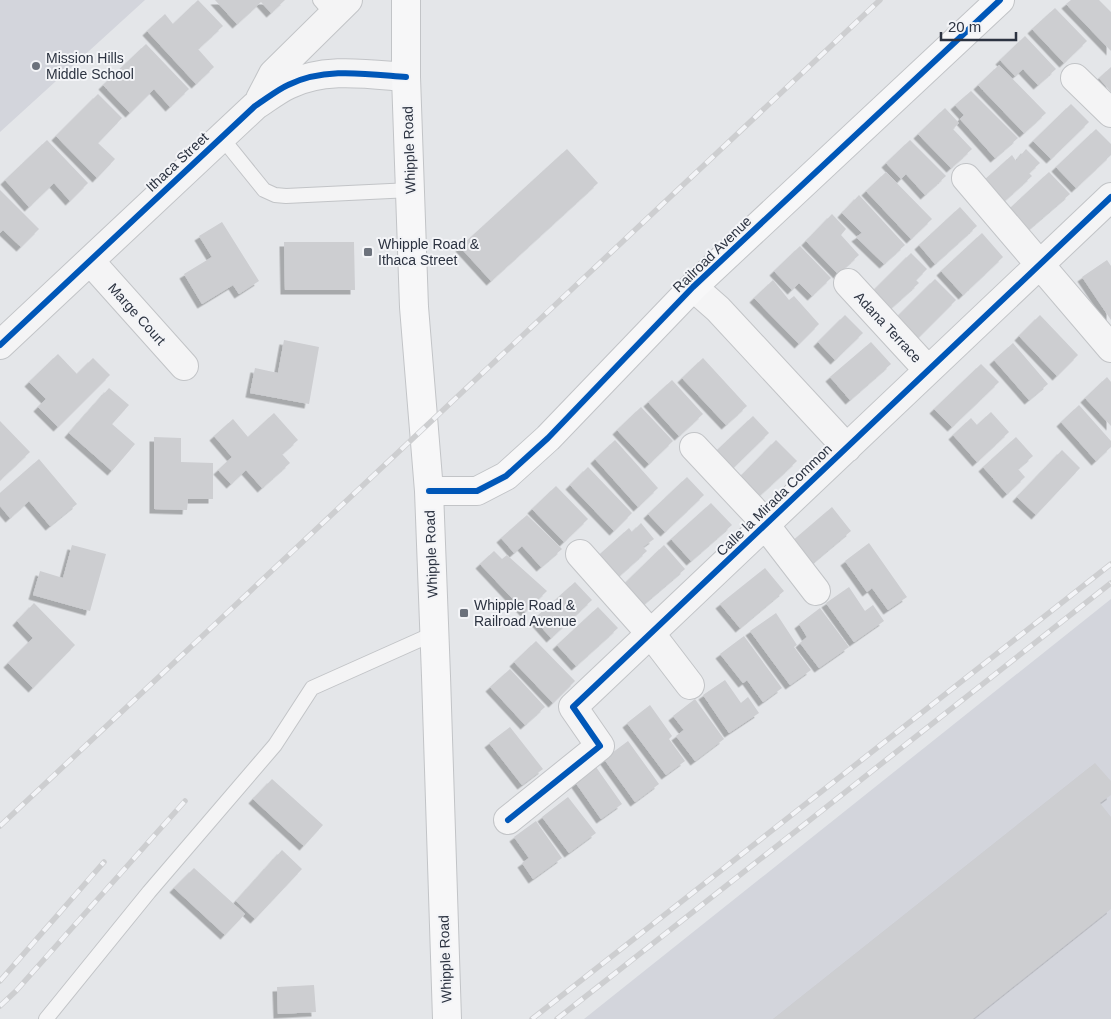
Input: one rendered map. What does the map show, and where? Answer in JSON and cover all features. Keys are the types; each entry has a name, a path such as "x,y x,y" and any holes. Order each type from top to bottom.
{"main road":[{"name":"Whipple Road","path":"406,0 406,77 414,308 429,491 447,1019"},
{"name":"Railroad Avenue","path":"429,491 477,491 506,476 548,438 693,287 1000,0"}],"street":[{"name":"Ithaca Street","path":"256,106 273,74 334,5"},
{"name":"Ithaca Street","path":"0,345 256,106 288,85 315,76 342,73 406,77"},
{"path":"1075,78 1111,113"},
{"path":"966,178 1111,348"},
{"name":"Calle la Mirada Common","path":"508,820 600,746 573,707 1111,197"},
{"name":"Marge Court","path":"90,261 184,366"},
{"name":"Adana Terrace","path":"848,283 928,370"},
{"name":"Calle la Mirada Common","path":"693,287 718,309 847,448"},
{"path":"694,447 766,525 816,592"},
{"path":"580,554 651,634 690,685"}],"lane":[{"path":"222,138 264,190 275,195 411,190"},
{"path":"46,1019 149,892 275,745 312,688 435,633"}],"shaded area":[{"name":"Mission Hills Middle School","path":"0,0 145,0 0,132"},
{"path":"1111,599 1111,1019 584,1019"}],"building":[{"path":"198,0 223,26 198,49 214,67 196,84 147,31 165,14 173,24"},
{"path":"215,0 285,0 271,13 261,2 237,24"},
{"path":"1071,0 1099,0 1111,12 1111,51 1066,4"},
{"path":"1055,8 1087,41 1064,63 1032,29"},
{"path":"1025,36 1056,69 1038,85 1023,69 1015,76 1000,60"},
{"path":"146,44 189,89 170,107 154,89 130,113 103,85"},
{"path":"999,65 1046,113 1024,133 978,85"},
{"path":"1111,67 1111,92 1099,78"},
{"path":"971,91 1018,138 995,158 960,119 964,115 955,105"},
{"path":"98,94 122,118 98,143 115,159 97,178 56,136"},
{"path":"1071,104 1089,122 1051,159 1033,141"},
{"path":"945,108 959,123 953,129 972,149 951,168 918,134"},
{"path":"1096,129 1111,144 1111,155 1076,188 1056,167"},
{"path":"47,140 88,183 70,201 54,183 29,207 5,180"},
{"path":"910,140 946,176 925,195 906,174 901,179 886,163"},
{"path":"567,149 598,183 491,281 460,247"},
{"path":"1026,149 1040,163 1029,173 1032,176 1001,204 981,183 1012,155 1016,161"},
{"path":"886,172 932,219 911,239 866,191"},
{"path":"1049,172 1070,194 1027,231 1008,210"},
{"path":"0,190 39,229 21,247 3,230 0,233"},
{"path":"859,195 905,245 884,264 856,237 862,233 842,213"},
{"path":"960,207 977,226 935,264 919,245"},
{"path":"832,214 846,229 841,235 859,255 838,274 806,241"},
{"path":"222,222 259,281 239,294 233,285 202,304 184,274 212,257 199,236"},
{"path":"982,233 1003,257 963,295 941,271"},
{"path":"284,242 354,242 355,290 285,290"},
{"path":"800,246 831,278 812,296 799,283 792,290 774,271"},
{"path":"911,253 927,269 916,280 919,283 889,310 872,292"},
{"path":"1107,260 1111,266 1111,320 1082,277"},
{"path":"935,279 956,300 918,338 897,317"},
{"path":"773,280 789,300 794,296 819,324 799,344 754,298"},
{"path":"845,315 863,333 835,360 818,342"},
{"path":"1040,315 1078,355 1057,376 1019,336"},
{"path":"284,340 319,347 309,404 250,393 255,368 278,373"},
{"path":"871,342 891,364 850,400 830,377"},
{"path":"1013,343 1048,384 1029,400 994,360"},
{"path":"58,354 77,374 93,358 110,375 58,427 38,407 46,399 29,382"},
{"path":"703,358 747,406 726,425 682,378"},
{"path":"981,364 999,382 952,427 934,409"},
{"path":"1107,377 1111,382 1111,426 1085,398"},
{"path":"672,380 703,414 679,436 648,402"},
{"path":"109,388 129,405 112,424 135,444 112,471 69,433"},
{"path":"1079,405 1111,441 1111,447 1096,461 1061,422"},
{"path":"641,407 673,441 649,464 617,430"},
{"path":"991,412 1009,432 977,462 953,435 971,418 977,425"},
{"path":"274,413 298,440 282,454 290,463 262,488 246,470 231,484 218,470 232,457 214,436 233,419 248,437"},
{"path":"753,416 769,433 730,471 713,454"},
{"path":"0,421 30,452 0,480"},
{"path":"154,437 181,438 181,462 213,463 213,499 188,499 187,510 154,509"},
{"path":"1016,437 1033,456 1018,469 1025,477 1007,494 983,467"},
{"path":"615,440 658,488 638,507 595,459"},
{"path":"776,440 797,461 756,499 738,479"},
{"path":"1062,450 1080,468 1036,515 1017,497"},
{"path":"39,459 77,504 50,526 29,501 10,518 0,506 0,493"},
{"path":"588,467 632,513 614,531 570,485"},
{"path":"687,477 704,495 665,532 648,514"},
{"path":"556,486 588,519 564,542 532,509"},
{"path":"711,503 732,525 691,561 671,539"},
{"path":"832,507 851,531 808,567 790,543"},
{"path":"527,515 562,549 541,567 522,546 514,553 501,538"},
{"path":"641,523 654,539 643,547 647,551 618,577 600,554 629,528 632,532"},
{"path":"869,543 907,597 888,610 872,588 867,592 845,561"},
{"path":"72,545 106,554 90,611 33,595 40,571 63,578"},
{"path":"664,545 685,569 644,604 625,583"},
{"path":"494,551 502,559 507,555 547,591 525,612 480,564"},
{"path":"765,568 784,591 740,628 720,604"},
{"path":"575,582 592,600 551,638 534,619"},
{"path":"849,587 865,611 873,605 884,621 854,642 826,603"},
{"path":"34,603 75,645 33,688 8,663 33,638 17,621"},
{"path":"598,607 618,628 576,666 557,645"},
{"path":"820,608 849,647 819,668 800,643 807,637 799,624"},
{"path":"776,613 797,645 794,647 811,670 790,685 750,631"},
{"path":"744,636 782,688 763,702 747,680 743,683 720,654"},
{"path":"536,641 575,681 553,703 514,662"},
{"path":"510,669 545,707 525,725 490,687"},
{"path":"725,680 741,703 748,697 759,713 729,733 703,695"},
{"path":"695,699 724,739 695,761 676,736 684,730 673,716"},
{"path":"650,705 672,736 669,739 685,761 666,775 627,723"},
{"path":"510,727 543,769 522,785 489,743"},
{"path":"628,741 659,784 635,802 604,759"},
{"path":"1095,763 1111,781 1111,795 1100,803 1111,817 1111,909 973,1019 773,1019"},
{"path":"596,767 622,804 601,819 575,782"},
{"path":"272,779 323,825 304,846 253,799"},
{"path":"568,797 596,833 569,853 542,817"},
{"path":"536,821 562,858 533,879 522,863 529,858 514,837"},
{"path":"282,850 302,869 255,919 236,901"},
{"path":"194,868 245,914 225,935 174,888"},
{"path":"314,985 316,1012 278,1014 277,987"}],"railway":[{"path":"0,826 880,0"},
{"path":"532,1019 1111,564"},
{"path":"557,1019 1111,583"},
{"path":"0,1006 16,991 185,801"},
{"path":"0,981 104,862"}],"cycle path":[{"path":"429,491 477,491 506,476 548,438 693,287 1000,0"},
{"path":"0,345 255,106 276,92 302,79 331,74 361,73 406,77"},
{"path":"508,820 600,746 573,707 1111,197"}],"place":[{"name":"Mission Hills Middle School","path":"36,66"},
{"name":"Whipple Road & Ithaca Street","path":"368,252"},
{"name":"Whipple Road & Railroad Avenue","path":"464,613"}]}
